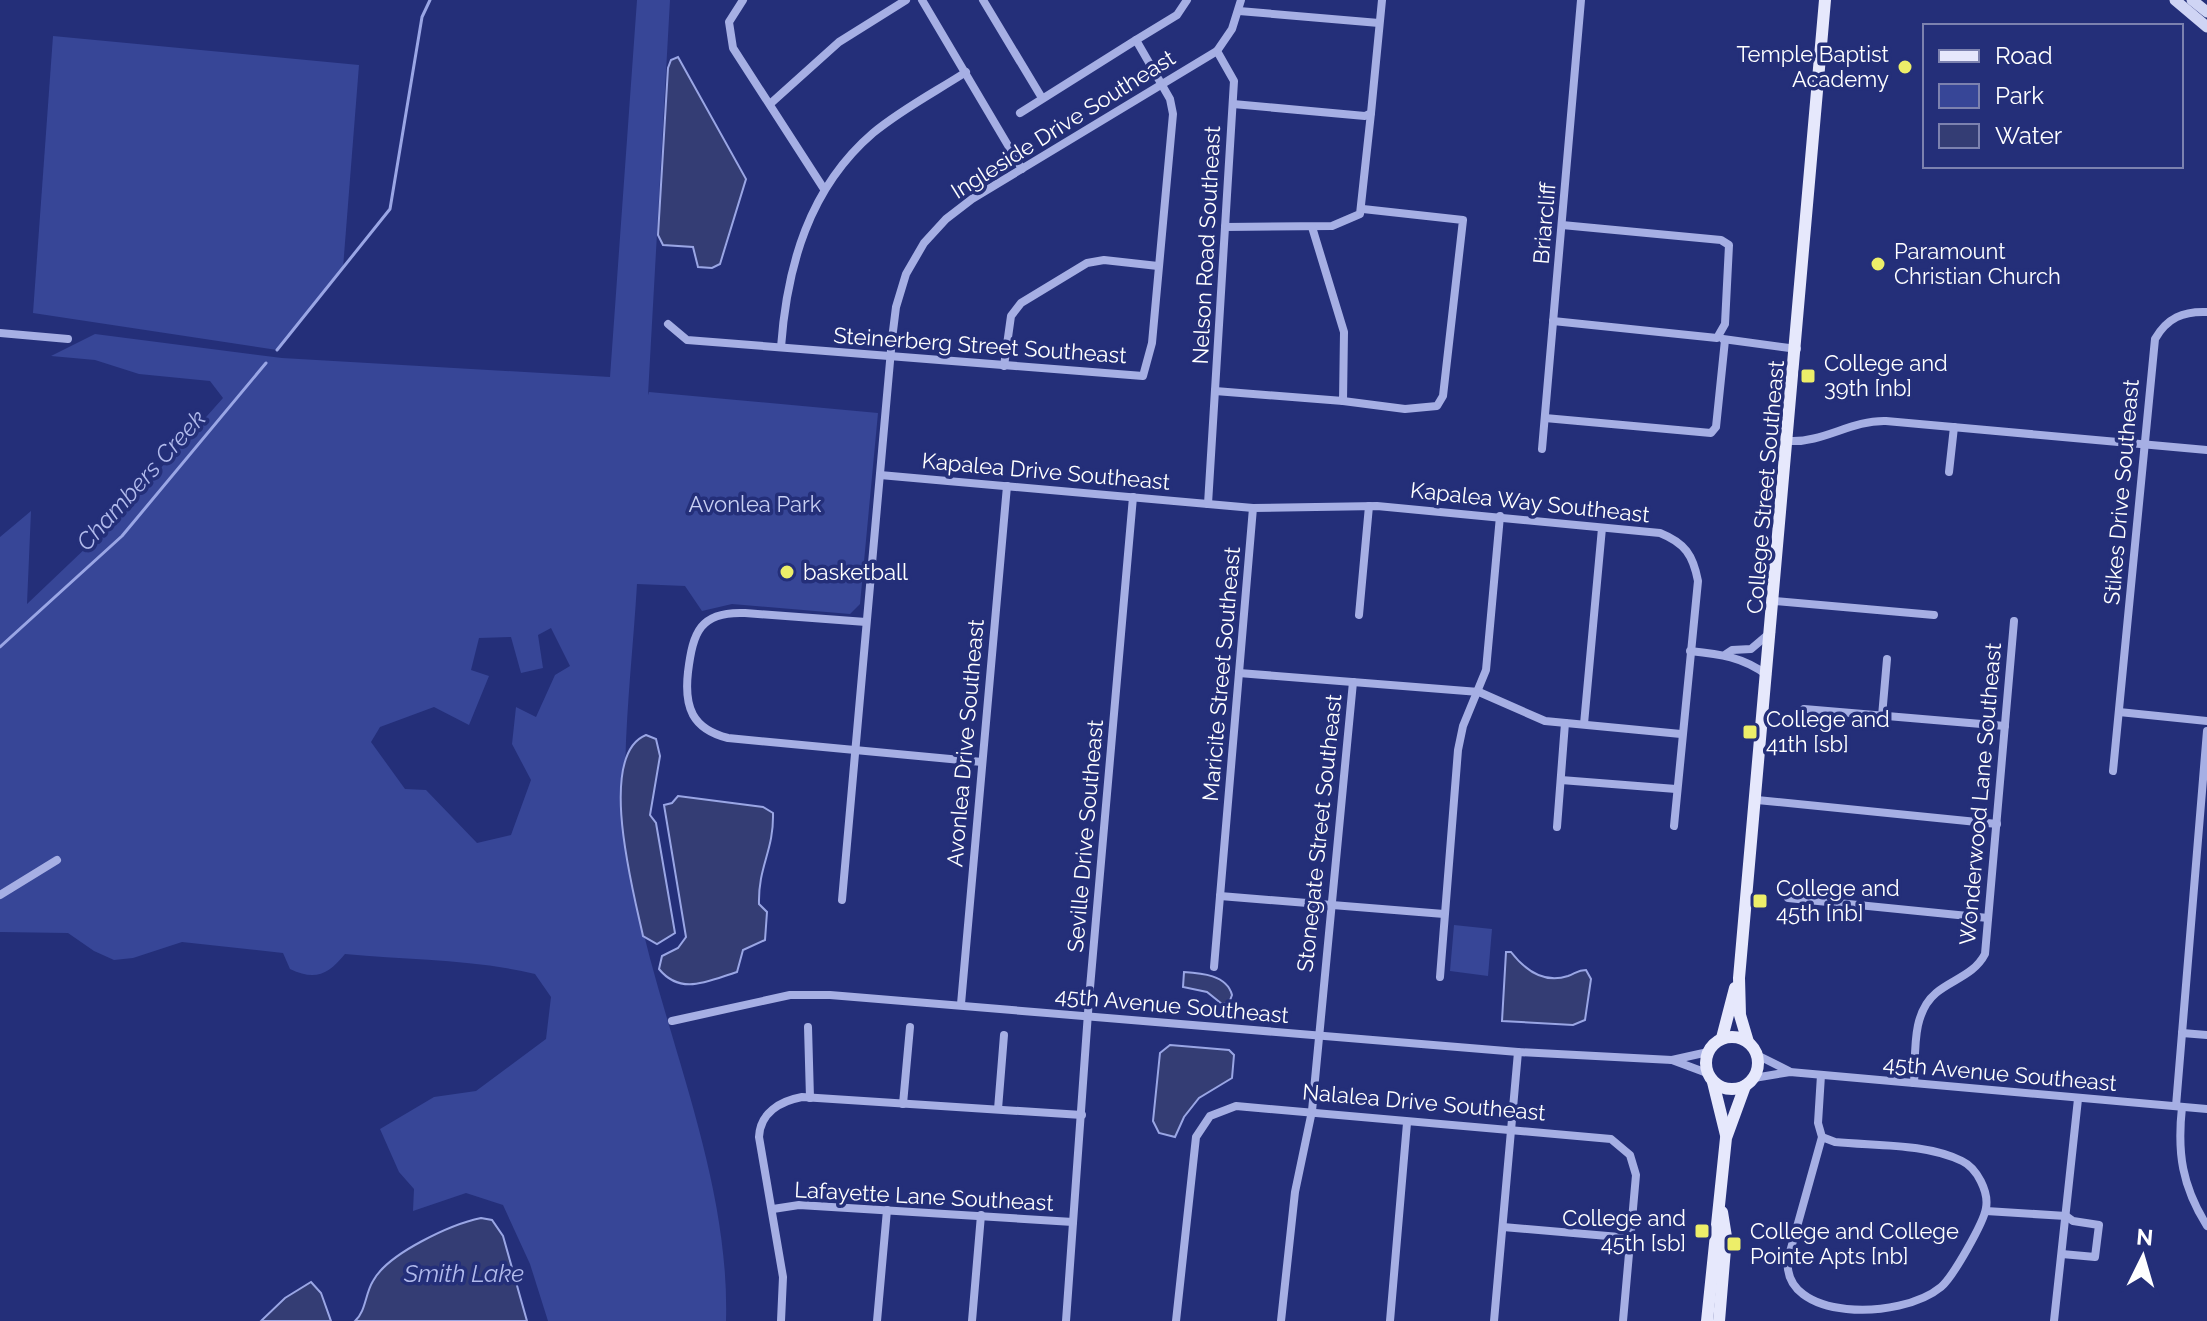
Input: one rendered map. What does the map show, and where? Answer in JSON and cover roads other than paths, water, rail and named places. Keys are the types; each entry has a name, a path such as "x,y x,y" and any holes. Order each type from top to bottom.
{"main road":[{"name":"College Street Southeast","path":"1748,1042 1740,1015 1739,978 1775,601 1825,0"},
{"name":"College Street Southeast","path":"1722,1038 1739,978"},
{"path":"1707,1321 1726,1138 1757,1055 1748,1042 1736,1037 1722,1038 1708,1052 1710,1078 1726,1138"},
{"path":"1710,1078 1730,1089 1749,1082"},
{"path":"1719,1321 1726,1237 1721,1209"}],"street":[{"path":"743,0 731,15 730,40 824,189"},
{"path":"770,104 839,42 906,0"},
{"path":"922,0 1022,169"},
{"path":"983,0 1042,98"},
{"path":"1020,113 1177,15 1187,0"},
{"path":"1217,51 1232,29 1241,0"},
{"path":"1225,227 1312,227 1350,220 1363,209 1382,0"},
{"name":"Briarcliff","path":"1542,449 1581,0"},
{"path":"2175,0 2207,27"},
{"path":"2192,0 2207,12"},
{"path":"1239,11 1379,23"},
{"name":"Steinerberg Street Southeast","path":"668,324 687,340 1143,376 1152,343 1173,114 1170,99 1136,40"},
{"name":"Ingleside Drive Southeast","path":"842,900 898,296 924,243 955,211 1217,51"},
{"name":"Nelson Road Southeast","path":"1208,504 1234,81 1217,51"},
{"path":"781,347 793,262 824,189 874,132 966,72"},
{"path":"1233,104 1365,116 1371,113"},
{"path":"1215,391 1405,409 1437,406 1443,396 1461,264 1463,220 1363,209"},
{"path":"1545,418 1711,433 1716,427 1729,245 1721,240 1562,225"},
{"path":"1312,227 1344,332 1343,401"},
{"path":"1004,366 1011,316 1021,303 1087,263 1104,260 1158,266"},
{"name":"Stikes Drive Southeast","path":"2113,771 2155,339 2172,318 2195,311 2207,312"},
{"path":"1553,321 1797,349"},
{"path":"0,333 68,339"},
{"path":"1789,441 1815,440 1869,421 2207,450"},
{"path":"1949,472 1954,427"},
{"name":"Kapalea Drive Southeast","path":"880,475 1253,508"},
{"name":"Avonlea Drive Southeast","path":"961,1004 1007,486"},
{"name":"Seville Drive Southeast","path":"1066,1321 1088,1016 1133,497"},
{"path":"1253,508 1373,506 1359,615"},
{"name":"Kapalea Way Southeast","path":"1373,506 1660,533 1678,540 1693,557 1698,581 1690,651"},
{"name":"Maricite Street Southeast","path":"1214,967 1253,508"},
{"path":"1440,977 1458,750 1463,726 1486,670 1500,516"},
{"path":"1584,724 1602,528"},
{"path":"1775,601 1934,615"},
{"path":"866,622 720,614 696,634 686,689 692,716 714,734 982,762"},
{"name":"Wonderwood Lane Southeast","path":"1914,1083 1921,1012 1936,994 1980,963 1985,954 2014,621"},
{"path":"1726,654 1732,650 1751,649 1772,632"},
{"path":"1674,826 1690,651 1726,654 1750,663 1768,676"},
{"path":"1882,716 1887,659"},
{"path":"1239,673 1479,692 1545,721 1681,734"},
{"name":"Stonegate Street Southeast","path":"1281,1321 1295,1192 1312,1111 1353,682"},
{"path":"1804,709 2005,726"},
{"path":"2119,712 2207,721"},
{"path":"1557,827 1565,723"},
{"path":"2206,1223 2181,1173 2179,1107 2182,1033 2207,731"},
{"path":"1561,780 1676,789"},
{"path":"1757,800 1997,824"},
{"path":"0,895 57,860"},
{"path":"2196,876 2207,876"},
{"path":"1220,896 1444,914"},
{"path":"1788,898 1988,918"},
{"name":"45th Avenue Southeast","path":"672,1021 790,995 961,1004 1518,1052 1672,1060 1708,1052"},
{"path":"808,1027 810,1098"},
{"path":"903,1104 910,1027"},
{"path":"2182,1033 2207,1035"},
{"path":"998,1109 1004,1035"},
{"path":"1494,1321 1518,1052"},
{"name":"45th Avenue Southeast","path":"1757,1055 1790,1072"},
{"name":"45th Avenue Southeast","path":"1672,1060 1710,1078"},
{"name":"45th Avenue Southeast","path":"1749,1082 1790,1072 2207,1109"},
{"path":"1821,1075 1818,1123 1822,1137 1788,1259 1787,1275 1792,1292 1807,1307 1842,1316 1898,1310 1942,1287 1955,1270 1986,1211 1987,1196 1979,1179 1963,1161 1932,1152 1835,1142 1822,1137"},
{"path":"781,1321 783,1277 759,1137 767,1114 793,1098 810,1098 1082,1115"},
{"path":"2054,1321 2078,1099"},
{"name":"Nalalea Drive Southeast","path":"1176,1321 1196,1137 1205,1121 1219,1110 1236,1106 1312,1111 1407,1123 1602,1136 1623,1148 1636,1175 1631,1238"},
{"path":"1390,1321 1407,1123"},
{"name":"Lafayette Lane Southeast","path":"773,1209 799,1205 1073,1222"},
{"path":"877,1321 887,1210"},
{"path":"1986,1211 2066,1216 2073,1221 2099,1225 2098,1253 2091,1258 2062,1254"},
{"path":"972,1321 981,1215"},
{"path":"1503,1227 1631,1238 1623,1321"}],"water":[{"path":"678,57 746,179 720,264 712,268 698,267 693,247 663,245 658,235 668,68 671,60"},
{"path":"646,735 656,739 660,756 650,815 656,823 675,933 657,944 643,936 622,827 623,769 631,748"},
{"path":"678,796 763,807 773,813 771,838 759,891 759,904 767,912 765,940 743,950 737,972 695,984 676,982 659,969 662,956 678,948 686,937 664,805 672,803"},
{"path":"1506,952 1511,952 1529,970 1543,977 1559,978 1586,970 1591,979 1585,1020 1573,1025 1502,1021"},
{"path":"1184,972 1212,976 1225,983 1232,995 1229,1003 1222,1004 1207,992 1183,987"},
{"path":"1170,1045 1229,1050 1234,1055 1232,1078 1199,1098 1184,1117 1175,1137 1159,1133 1153,1121 1160,1053"},
{"name":"Smith Lake","path":"481,1218 492,1220 503,1236 527,1321 355,1321 373,1281 392,1260 438,1233"},
{"path":"311,1282 321,1293 331,1321 261,1321 285,1298"}],"waterway":[{"name":"Chambers Creek","path":"277,350 390,209 422,17 430,0"},
{"name":"Chambers Creek","path":"0,647 122,536 266,363"}],"place":[{"name":"Temple Baptist Academy","path":"1905,67"},
{"name":"Paramount Christian Church","path":"1878,264"},
{"name":"College and 39th [nb]","path":"1808,376"},
{"name":"basketball","path":"787,572"},
{"name":"College and 41th [sb]","path":"1750,732"},
{"name":"College and 45th [nb]","path":"1760,901"},
{"name":"College and 45th [sb]","path":"1702,1231"},
{"name":"College and College Pointe Apts [nb]","path":"1734,1244"}],"park label":[{"name":"Avonlea Park","path":"755,504"}]}
